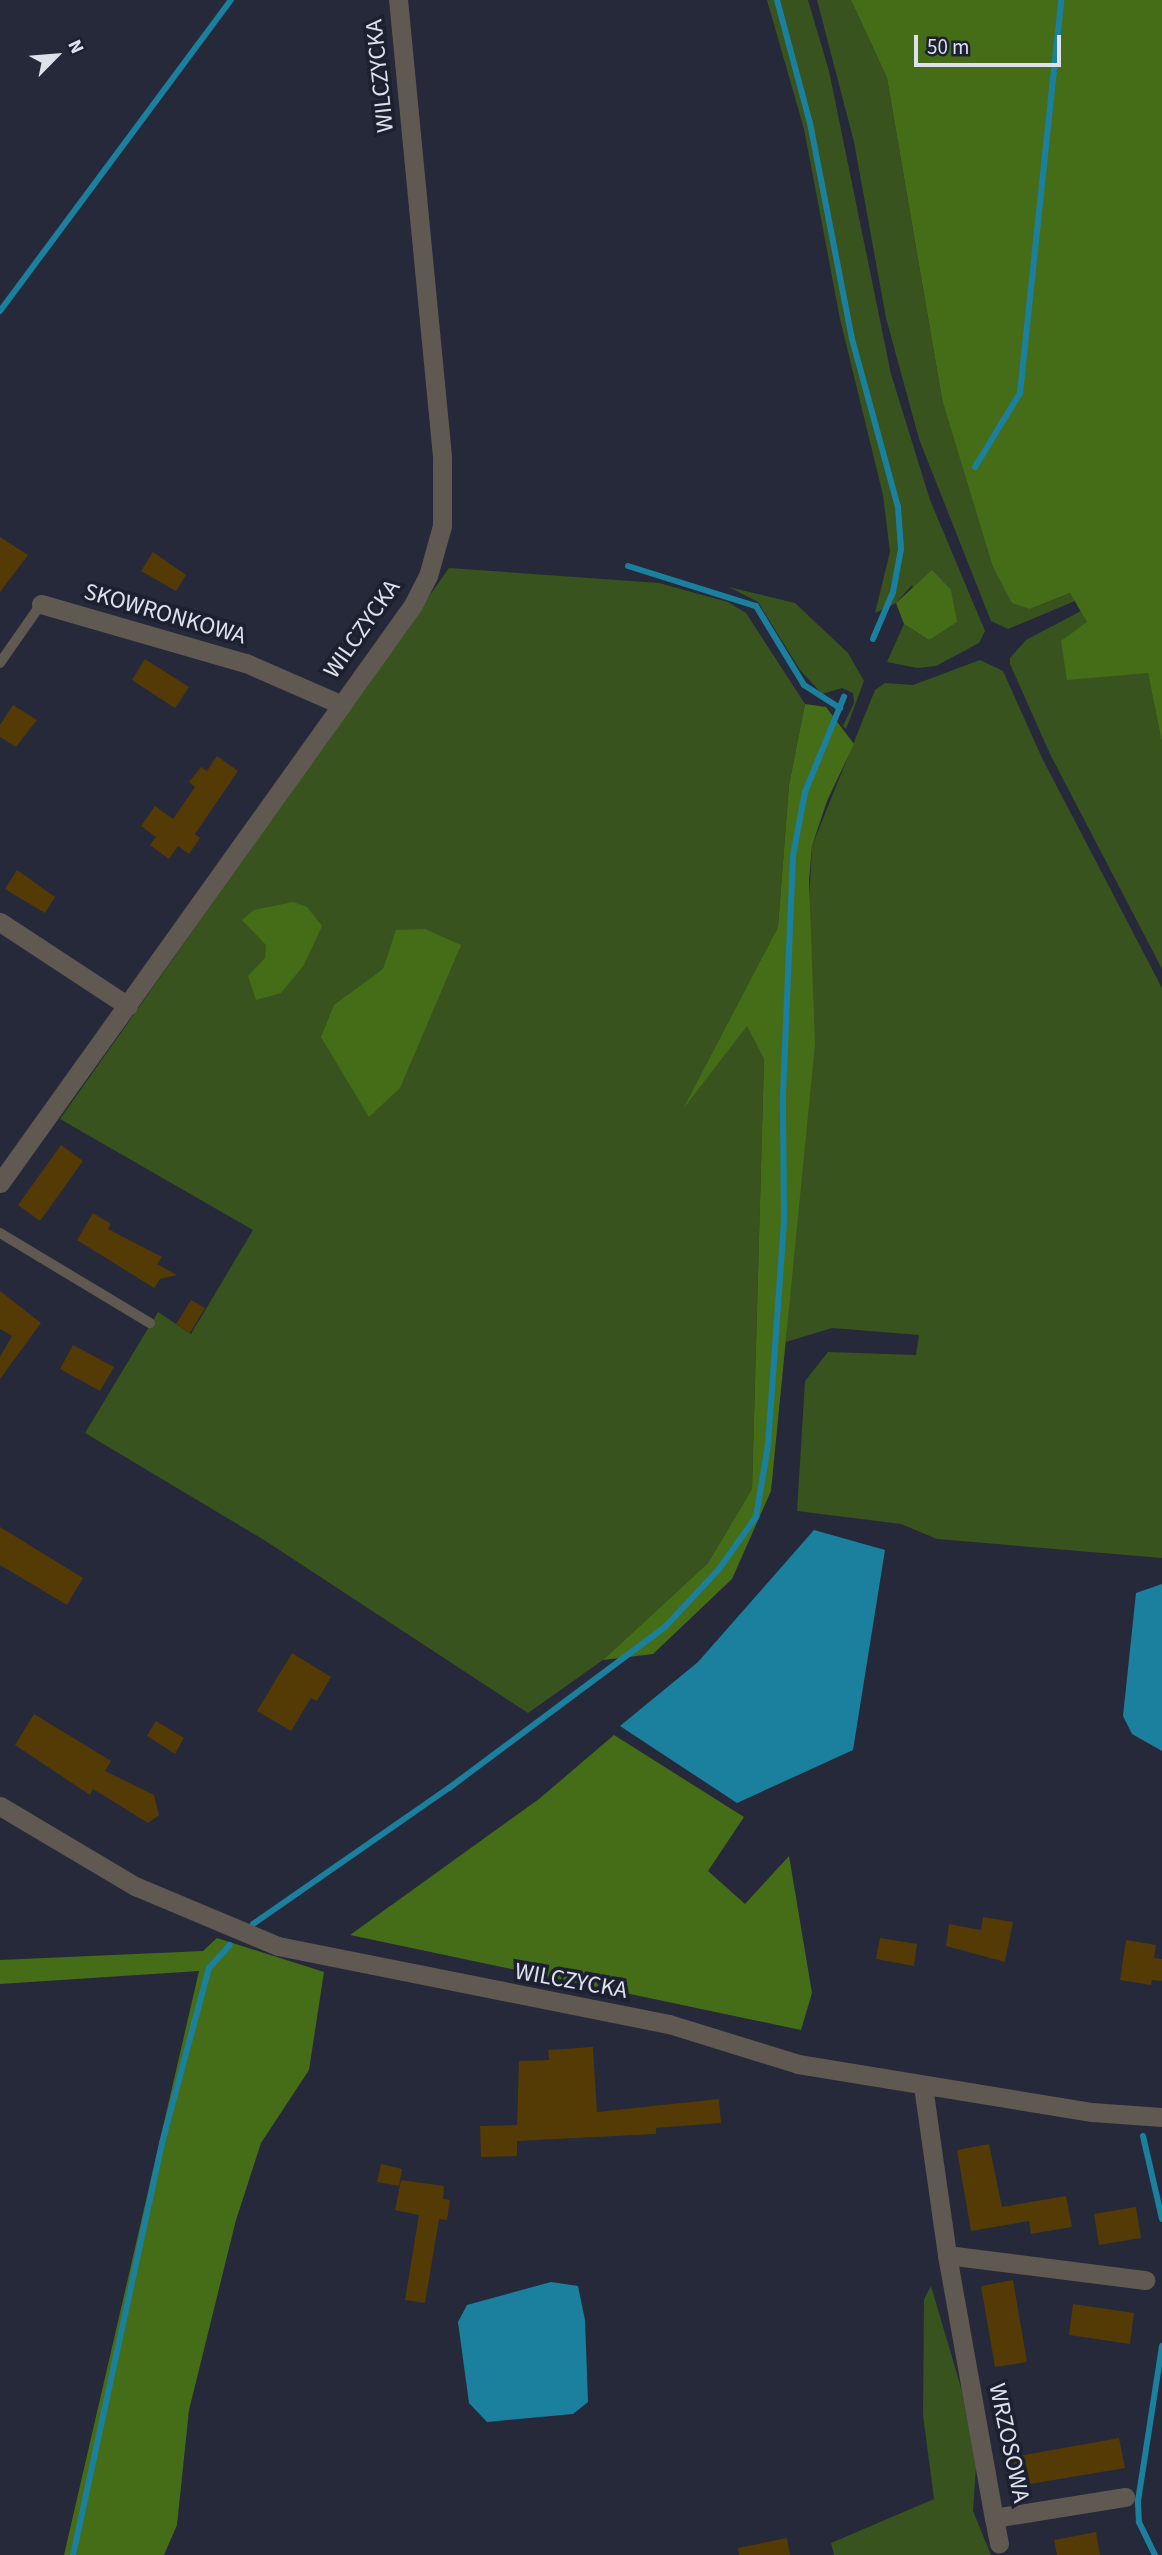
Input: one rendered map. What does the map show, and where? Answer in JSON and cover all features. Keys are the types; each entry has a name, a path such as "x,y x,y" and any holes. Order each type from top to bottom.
{"street":[{"name":"WILCZYCKA","path":"0,1183 413,605 428,576 442,526 442,456 398,0"},
{"name":"SKOWRONKOWA","path":"41,604 234,659 340,704"},
{"path":"0,922 128,1006"},
{"name":"WILCZYCKA","path":"0,1806 125,1881 278,1947 669,2024 798,2064 1092,2112 1162,2117"},
{"name":"WRZOSOWA","path":"923,2086 947,2255 995,2518 1125,2497"},
{"path":"947,2255 1145,2280"},
{"path":"995,2518 999,2544"}],"lane":[{"name":"SKOWRONKOWA","path":"0,663 41,604"},
{"path":"0,1233 150,1323"}],"green space":[{"path":"767,0 808,0 829,71 891,374 930,500 985,631 979,643 936,666 917,668 887,662 904,624 929,640 912,585 896,603 875,613 890,552 883,495 840,319 804,129"},
{"path":"817,0 851,0 887,78 942,399 1030,609 1070,593 1075,601 1008,629 991,621 919,439 886,318 854,142"},
{"path":"851,0 1162,0 1162,743 1148,673 1067,680 1061,641 1087,622 1070,593 1030,609 1012,603 993,567 942,399 887,78"},
{"path":"449,568 659,583 728,602 746,613 805,704 789,785 778,927 686,1104 747,1025 764,1059 752,1489 708,1563 603,1660 528,1713 264,1540 85,1433 158,1312 191,1334 253,1230 60,1119"},
{"path":"932,570 951,590 957,622 929,640 904,624 896,603"},
{"path":"729,587 795,603 848,653 864,681 846,729 843,726 854,703 853,693 842,688 822,694 800,670 758,602"},
{"path":"1081,611 1087,622 1148,672 1162,743 1162,969 1050,754 1010,664 1010,658 1026,640"},
{"path":"980,660 1003,671 1042,758 1162,988 1162,1558 937,1539 901,1524 797,1511 805,1381 828,1352 916,1355 919,1335 832,1328 786,1342 812,846 875,690 885,683 913,685"},
{"path":"805,704 826,707 854,744 827,801 812,846 809,880 815,1044 771,1491 732,1579 653,1654 603,1660 708,1563 752,1489 764,1059 747,1026 683,1109 778,927 789,785"},
{"path":"293,902 307,907 322,926 304,965 281,993 256,1000 248,976 265,958 266,945 242,920 254,910"},
{"path":"425,929 461,945 400,1088 369,1117 321,1037 334,1005 383,969 396,930"},
{"path":"614,1735 744,1817 708,1871 745,1904 789,1856 812,1993 801,2030 350,1935 539,1799"},
{"path":"217,1938 324,1972 309,2070 261,2143 236,2220 189,2410 177,2525 164,2555 64,2555 199,1971 0,1984 0,1960 203,1951"},
{"path":"931,2286 962,2391 976,2467 973,2511 991,2555 834,2555 831,2543 934,2499 923,2415 924,2299"}],"water":[{"path":"814,1530 885,1550 853,1750 737,1803 620,1726 698,1662"},
{"path":"1162,1584 1162,1751 1132,1734 1123,1716 1136,1593"},
{"path":"551,2282 578,2286 585,2320 588,2402 573,2414 487,2422 469,2403 458,2322 467,2305"}],"building":[{"path":"0,537 28,555 0,592"},
{"path":"153,552 186,575 176,591 141,571"},
{"path":"145,659 189,687 175,708 132,680"},
{"path":"13,705 37,720 16,747 0,737 0,725"},
{"path":"217,756 238,771 195,834 200,838 189,854 178,846 169,859 150,845 156,837 141,826 155,806 173,819 195,787 189,782 201,767 207,771"},
{"path":"17,870 55,897 45,913 5,889"},
{"path":"61,1145 83,1161 40,1221 18,1205"},
{"path":"93,1213 111,1224 108,1229 162,1257 157,1264 177,1275 160,1279 154,1288 77,1240"},
{"path":"0,1291 41,1323 0,1379 0,1357 12,1336 0,1329"},
{"path":"191,1300 205,1308 190,1333 176,1324"},
{"path":"73,1345 114,1367 100,1391 60,1369"},
{"path":"0,1527 83,1578 67,1605 0,1565"},
{"path":"292,1653 331,1677 317,1701 311,1698 291,1731 257,1711"},
{"path":"34,1714 111,1761 105,1771 154,1795 159,1815 148,1823 93,1789 90,1795 15,1745"},
{"path":"156,1721 184,1738 175,1754 147,1736"},
{"path":"983,1917 1013,1922 1005,1962 946,1946 949,1924 981,1930"},
{"path":"880,1938 917,1944 914,1966 876,1959"},
{"path":"1126,1940 1156,1945 1154,1958 1162,1959 1162,1981 1152,1980 1151,1985 1120,1980"},
{"path":"593,2047 597,2112 719,2099 721,2123 656,2128 656,2134 517,2141 517,2156 481,2157 480,2126 517,2125 519,2061 549,2060 548,2050"},
{"path":"989,2144 1002,2207 1066,2196 1072,2227 1031,2234 1029,2221 971,2231 957,2150"},
{"path":"381,2164 402,2169 399,2186 377,2182"},
{"path":"401,2180 444,2186 443,2199 450,2200 447,2220 439,2219 425,2303 405,2300 419,2215 395,2210"},
{"path":"1136,2207 1141,2238 1099,2245 1094,2214"},
{"path":"1013,2280 1027,2362 995,2367 981,2286"},
{"path":"1073,2304 1134,2313 1130,2344 1069,2335"},
{"path":"1119,2438 1125,2468 1018,2486 1013,2457"},
{"path":"1096,2532 1100,2555 1057,2555 1054,2540"},
{"path":"787,2538 790,2555 739,2555 738,2548"}],"waterway":[{"path":"0,311 231,0"},
{"path":"777,0 810,123 852,339 898,507 901,549 893,592 873,639"},
{"path":"975,467 1020,393 1061,0"},
{"path":"628,566 756,606 804,685 840,708"},
{"path":"253,1924 449,1788 665,1627 719,1569 756,1517 768,1445 784,1220 783,1095 793,856 805,792 844,697"},
{"path":"73,2555 162,2143 209,1968 230,1945"},
{"path":"1143,2136 1162,2219"},
{"path":"1155,2555 1139,2522 1138,2501 1162,2346"}]}
